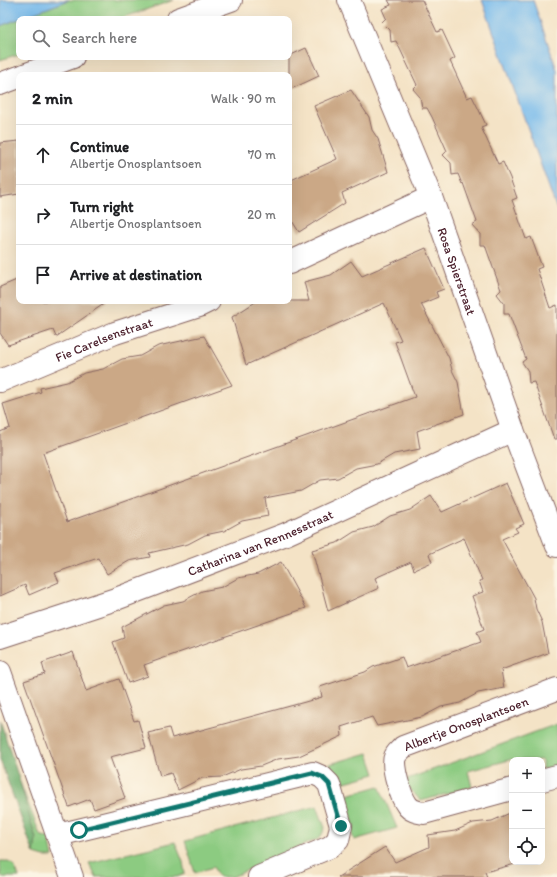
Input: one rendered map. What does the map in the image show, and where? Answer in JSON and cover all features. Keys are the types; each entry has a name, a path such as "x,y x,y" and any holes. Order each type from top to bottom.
{"street":[{"path":"186,16 231,0"},
{"name":"Rosa Spierstraat","path":"348,0 430,196 513,430 557,546"},
{"path":"32,72 65,60"},
{"path":"0,84 16,78"},
{"path":"292,262 430,196"},
{"name":"Fie Carelsenstraat","path":"0,381 115,332 203,304"},
{"name":"Catharina van Rennesstraat","path":"0,637 116,599 286,534 513,430"},
{"path":"0,672 72,877"},
{"name":"Albertje Onosplantsoen","path":"509,790 424,813 413,810 407,805 396,778 394,766 395,756 403,747 557,689"},
{"path":"58,835 312,773 322,777 329,784 341,826 338,840 330,847 259,877"},
{"path":"545,779 557,776"}],"green space":[{"path":"69,0 174,0 128,16 27,16"},
{"path":"16,20 16,55 0,60 0,26"},
{"path":"0,720 36,839 34,854 0,760"},
{"path":"557,724 557,766 545,769 545,757 509,757 509,760 468,771 472,787 421,801 402,781"},
{"path":"368,753 375,774 334,785 330,764"},
{"path":"20,782 40,835 49,838 53,857 44,857 34,854 36,839"},
{"path":"379,786 397,828 354,840 340,797"},
{"path":"317,806 325,828 320,838 232,877 219,877 213,867 195,873 185,841"},
{"path":"175,842 183,862 185,874 177,877 96,877 89,863"},
{"path":"0,861 6,861 14,865 19,877 1,877"}],"water":[{"path":"0,0 69,0 27,16 16,16 16,20 0,26"},
{"path":"482,0 533,0 557,70 557,210"}],"building":[{"path":"388,0 422,0 437,32 442,30 455,58 450,61 467,98 472,96 486,125 481,127 498,164 503,162 510,178 517,198 512,200 526,239 531,237 542,267 537,269 550,308 557,305 557,439 554,439 534,382 529,383 528,371 522,362 526,359 509,314 504,314 504,303 497,294 501,290 485,245 480,245 480,234 472,225 477,222 463,183 462,184 458,174 452,175 451,163 443,155 447,151 432,117 427,108 422,108 420,97 413,89 417,85 396,41 391,42 390,30 382,22 386,18 382,9 391,5"},
{"path":"306,48 319,76 292,89 292,72 289,72 289,60 292,60 292,55"},
{"path":"351,90 369,117 372,130 378,139 388,172 342,193 345,203 299,232 292,221 292,180 337,159 314,106"},
{"path":"16,141 16,194 0,197 0,143"},
{"path":"426,248 444,289 436,292 438,297 421,304 449,358 452,370 458,382 464,414 417,431 420,449 394,454 377,464 356,468 338,478 320,480 301,491 265,498 268,516 242,521 224,531 205,535 188,544 149,553 150,557 129,561 107,574 98,558 55,573 59,582 29,595 25,585 0,596 0,432 10,428 3,404 41,392 40,388 67,382 84,373 103,369 122,359 140,356 158,346 204,336 232,385 43,453 67,522 415,397 395,342 401,340 384,303 246,365 232,317 252,304 292,304 292,301 309,301 304,282 331,275 351,261 362,276"},
{"path":"16,280 16,304 104,304 56,337 53,330 8,345 0,333 0,287"},
{"path":"506,483 524,524 515,528 518,532 502,539 534,598 536,609 542,622 548,653 501,670 504,688 478,693 460,703 441,707 422,717 377,726 372,717 341,727 342,736 299,756 278,759 261,766 241,769 222,777 202,778 178,790 171,773 160,776 148,733 169,728 172,738 305,702 322,697 320,687 365,672 373,667 402,657 406,668 481,642 477,632 484,629 472,596 483,592 479,581 482,580 464,538 429,554 432,562 414,570 411,562 375,578 379,588 328,611 312,550 337,543 354,532 373,527 390,516 410,510 431,496 442,512"},
{"path":"281,562 306,608 144,665 148,676 128,683 113,642 124,638 122,627 164,605 183,601 202,591 222,587 238,578 258,574"},
{"path":"73,652 86,691 119,679 134,721 138,720 146,748 110,757 125,798 94,809 90,799 69,807 24,681 45,674 42,663"},
{"path":"509,813 509,865 512,865 485,872 487,877 338,877 385,847 395,862 429,847 428,835 455,831 473,823 492,821"}],"route":[{"path":"79,830 312,773 322,777 329,784 341,826"}]}
